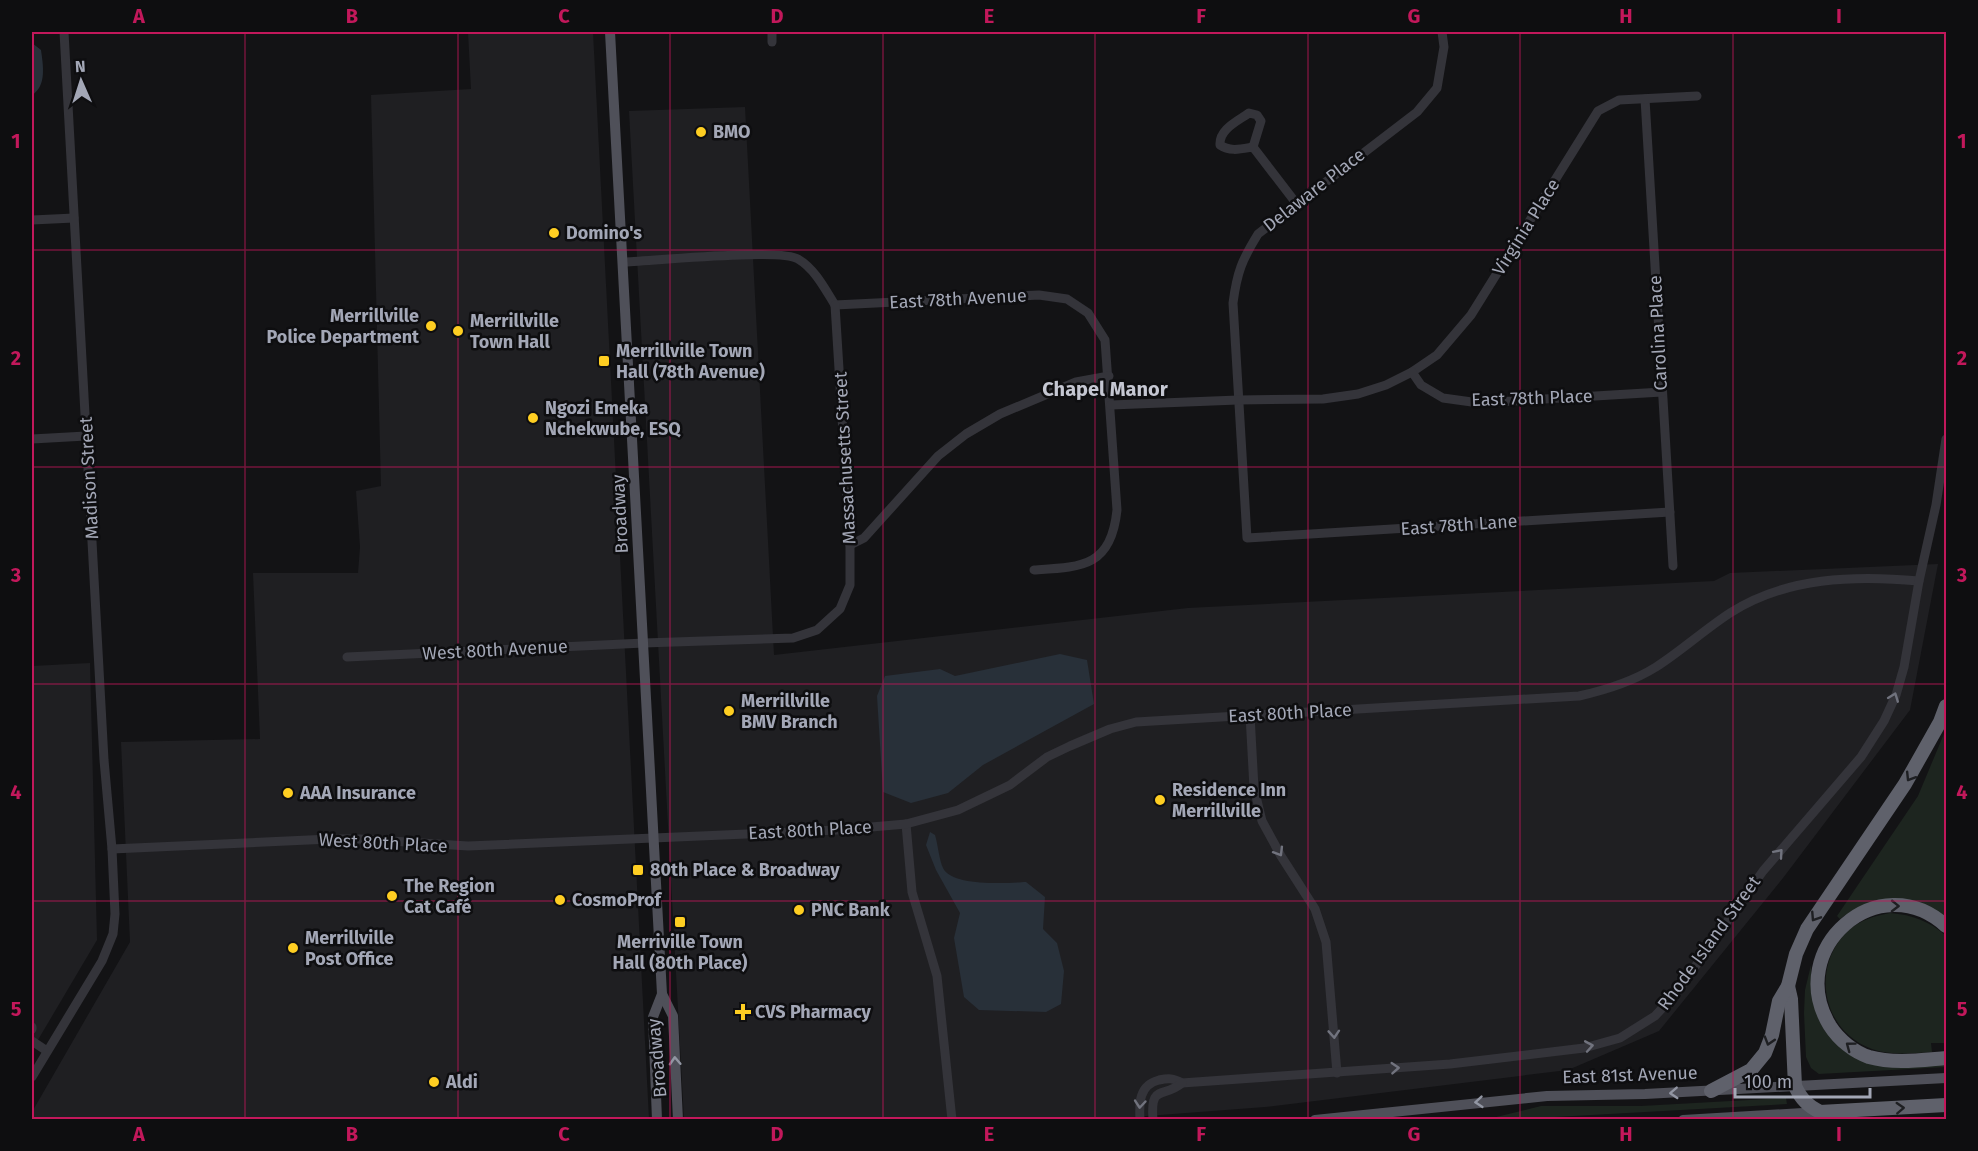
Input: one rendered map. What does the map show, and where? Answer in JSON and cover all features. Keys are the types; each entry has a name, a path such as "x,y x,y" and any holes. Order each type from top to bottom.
{"highway":[{"path":"1711,1091 1744,1075 1762,1059 1770,1041 1779,1001 1788,986 1796,954 1808,929 1905,784 1947,706"},
{"path":"1947,927 1923,911 1908,907 1882,906 1858,914 1838,930 1824,950 1818,973 1818,986 1822,1009 1827,1021 1833,1031 1855,1050 1867,1056 1891,1061 1947,1058"},
{"path":"1788,986 1791,999 1795,1086 1805,1103 1821,1113 1947,1105"}],"main road":[{"name":"Broadway","path":"610,32 662,994 673,1016 678,1119"},
{"name":"Broadway","path":"657,1119 653,1017 662,994"},
{"name":"East 81st Avenue","path":"1315,1119 1547,1096 1711,1091 1947,1078"},
{"path":"1683,1119 1821,1113"}],"street":[{"name":"Madison Street","path":"47,1051 102,960 110,944 115,924 64,32"},
{"name":"Delaware Place","path":"1247,538 1233,303 1237,275 1243,259 1258,234 1417,112 1437,87 1444,47 1442,32"},
{"name":"Virginia Place","path":"1412,372 1437,355 1471,315 1598,111 1619,100 1697,96"},
{"name":"Carolina Place","path":"1645,99 1673,566"},
{"path":"1249,113 1257,115 1261,121 1253,147 1226,149 1220,145 1219,138 1223,132 1249,113"},
{"path":"1253,147 1296,203"},
{"path":"32,220 74,218"},
{"path":"623,262 768,254 797,258 820,280 835,305"},
{"name":"East 78th Avenue","path":"835,305 1039,295 1067,299 1088,313 1106,340 1117,510 1115,529 1109,543 1087,564 1071,568 1034,570"},
{"name":"Massachusetts Street","path":"644,643 793,638 817,630 840,609 850,585 850,545 835,305"},
{"path":"1111,405 1323,399 1358,394 1386,386 1412,372"},
{"name":"East 78th Place","path":"1412,372 1421,385 1443,398 1479,403 1662,392"},
{"path":"850,545 864,538 938,456 966,434 1000,414 1076,382 1109,376"},
{"path":"32,439 86,436"},
{"name":"Rhode Island Street","path":"1140,1119 1140,1097 1146,1086 1155,1081 1173,1078 1182,1083 1337,1073 1450,1064 1584,1048 1620,1038 1655,1016 1677,992 1763,871 1861,757 1879,732 1893,702 1902,674 1947,439"},
{"name":"East 78th Lane","path":"1247,538 1670,512"},
{"name":"East 80th Place","path":"654,838 837,830 906,824 958,810 1010,785 1047,757 1110,729 1146,720 1580,696 1621,685 1646,673 1731,612 1782,590 1826,580 1875,577 1919,581"},
{"name":"West 80th Avenue","path":"347,657 644,643"},
{"path":"1250,715 1254,788 1259,812 1276,848 1315,909 1324,934 1329,957 1337,1073"},
{"path":"906,824 912,892 937,976 952,1119"},
{"name":"West 80th Place","path":"112,849 330,838 468,846 654,838"},
{"path":"32,1041 47,1051 32,1077"},
{"name":"Rhode Island Street","path":"1153,1119 1152,1107 1155,1096 1163,1091 1174,1089 1182,1083"}],"shaded area":[{"path":"468,32 593,32 649,1119 32,1120 32,1112 130,942 121,742 260,739 253,573 358,573 360,547 356,491 381,486 371,95 471,89"},
{"path":"32,43 41,50 43,68 40,86 32,95"},
{"path":"745,107 774,655 1188,608 1714,581 1730,573 1938,564 1910,710 1783,878 1659,1031 1568,1070 1265,1107 1107,1119 684,1119 629,111"},
{"path":"1060,654 1087,660 1094,704 983,765 948,793 911,803 883,792 877,696 885,676 940,669 955,676"},
{"path":"90,663 97,940 32,1050 32,666"},
{"path":"1946,729 1946,919 1922,907 1893,903 1864,907 1840,919 1837,916 1918,796"},
{"path":"930,832 935,835 943,868 948,874 968,881 1026,882 1045,897 1043,929 1057,943 1064,971 1061,1004 1046,1012 979,1010 964,997 954,938 960,913 936,870 926,845"},
{"path":"1890,913 1920,920 1946,936 1946,1043 1931,1043 1932,1052 1902,1054 1872,1049 1855,1040 1842,1028 1832,1013 1827,997 1826,979 1829,962 1836,946 1848,931 1858,924"},
{"path":"1811,965 1814,1005 1824,1030 1840,1045 1858,1058 1946,1063 1946,1067 1819,1074 1811,1068 1806,1057 1804,1013 1805,990"},
{"path":"1786,1098 1787,1104 1488,1119 1541,1106 1641,1106"}],"place":[{"name":"BMO","path":"701,132"},
{"name":"Domino's","path":"554,233"},
{"name":"Merrillville Police Department","path":"431,326"},
{"name":"Merrillville Town Hall","path":"458,331"},
{"name":"Merrillville Town Hall (78th Avenue)","path":"604,361"},
{"name":"Ngozi Emeka Nchekwube, ESQ","path":"533,418"},
{"name":"Merrillville BMV Branch","path":"729,711"},
{"name":"AAA Insurance","path":"288,793"},
{"name":"Residence Inn Merrillville","path":"1160,800"},
{"name":"80th Place & Broadway","path":"638,870"},
{"name":"The Region Cat Café","path":"392,896"},
{"name":"CosmoProf","path":"560,900"},
{"name":"PNC Bank","path":"799,910"},
{"name":"Merriville Town Hall (80th Place)","path":"680,922"},
{"name":"Merrillville Post Office","path":"293,948"},
{"name":"CVS Pharmacy","path":"743,1012"},
{"name":"Aldi","path":"434,1082"}],"district":[{"name":"Chapel Manor","path":"1105,389"}]}
